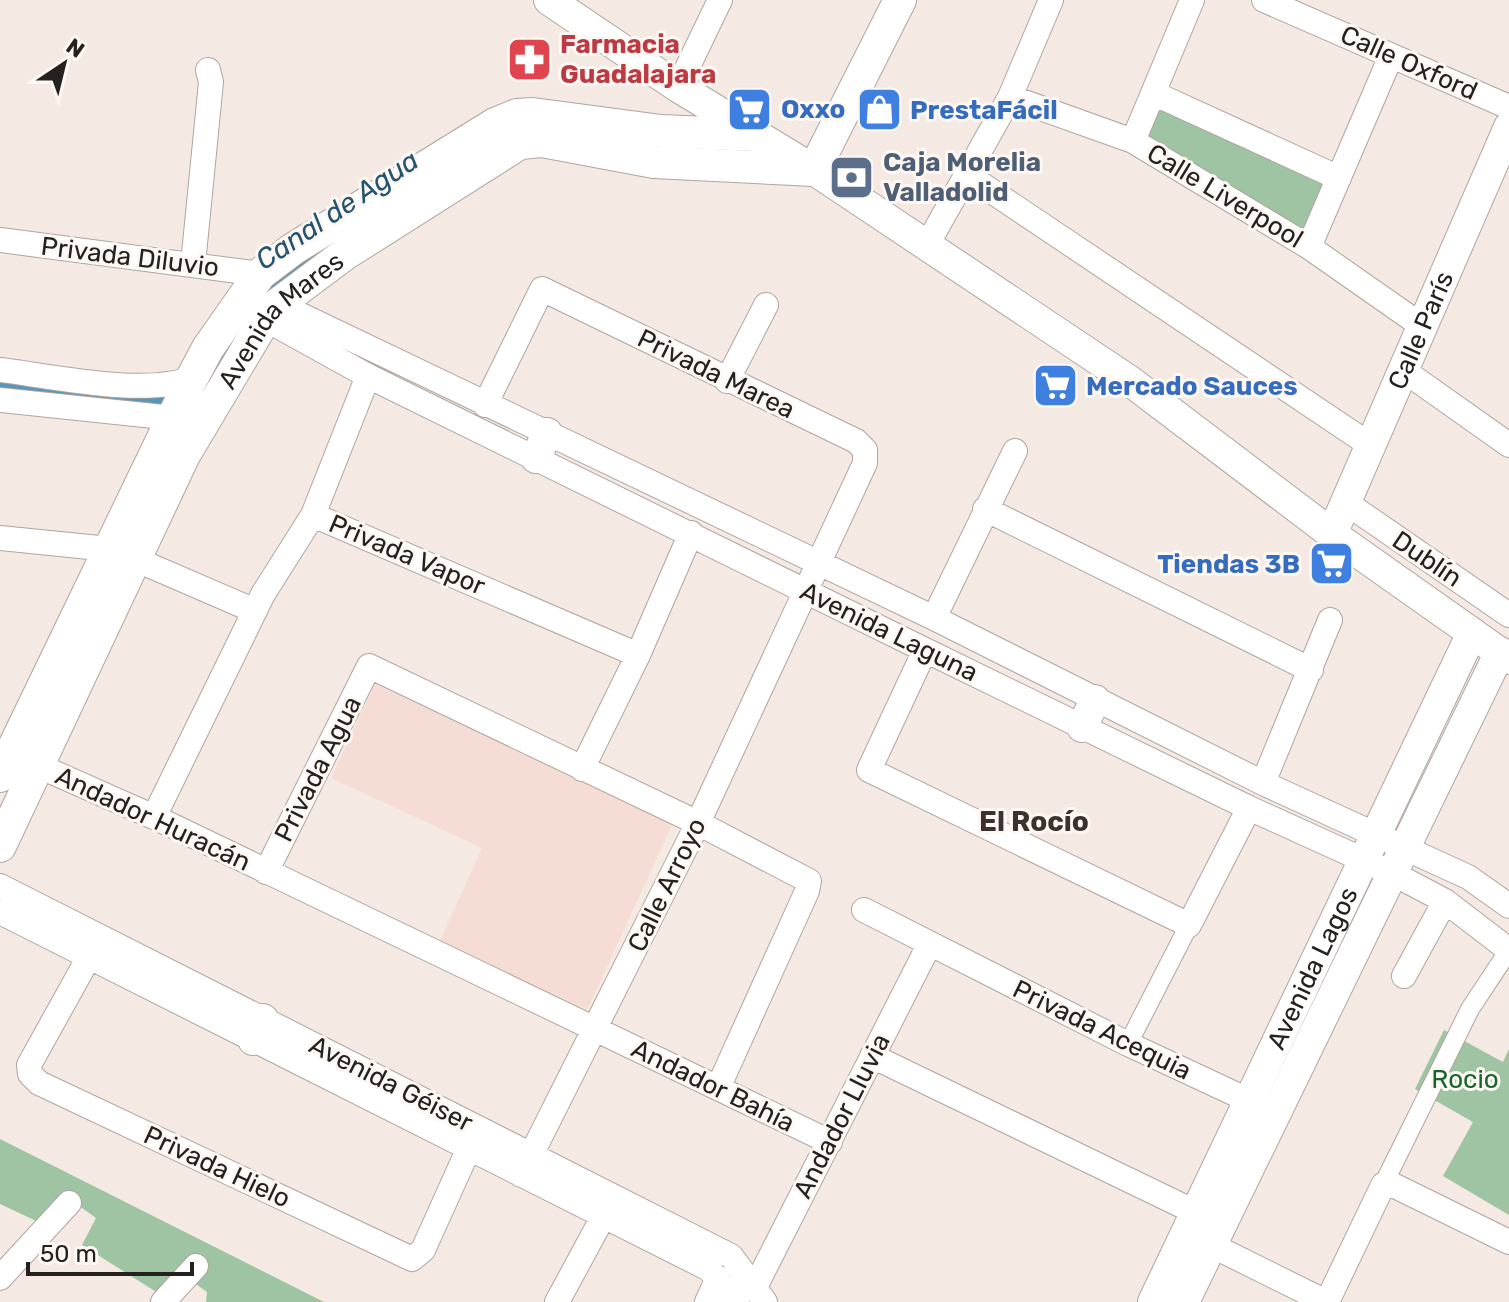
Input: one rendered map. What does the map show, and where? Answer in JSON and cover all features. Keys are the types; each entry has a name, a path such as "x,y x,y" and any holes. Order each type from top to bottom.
{"main road":[{"path":"814,170 900,0"},
{"name":"Avenida Mares","path":"0,776 71,665 123,555 173,418 192,378 224,324 260,274 420,168 517,115 556,116 661,131 756,135"},
{"name":"Avenida Mares","path":"123,555 271,312 345,254 520,143 542,141 654,162 814,170"},
{"name":"Avenida Mares","path":"0,846 39,766 71,665"}],"street":[{"path":"549,0 678,87 814,170 1130,381 1332,534 1504,656"},
{"path":"678,87 720,0"},
{"path":"927,245 1010,97 1051,0"},
{"path":"1133,141 1192,0"},
{"name":"Calle Oxford","path":"1264,0 1509,107"},
{"path":"1309,247 1391,56"},
{"path":"193,264 211,82 208,70"},
{"name":"Calle Liverpool","path":"1153,93 1339,178"},
{"name":"Calle Liverpool","path":"1010,97 1133,141 1309,247 1422,326"},
{"name":"Calle París","path":"1332,534 1509,127"},
{"path":"966,174 1370,445"},
{"name":"Privada Diluvio","path":"0,240 260,274"},
{"name":"Privada Marea","path":"485,405 542,289 856,441 865,450 865,463 804,590"},
{"path":"727,381 766,305"},
{"name":"Avenida Laguna","path":"271,312 368,376 542,445 817,562 1263,783 1398,861 1468,877 1509,906"},
{"name":"Avenida Laguna","path":"271,312 485,405 542,445 691,533 1082,727 1249,808 1370,847"},
{"path":"0,370 140,386 180,383 192,378"},
{"path":"1403,370 1509,445"},
{"name":"Privada Vapor","path":"368,376 313,515 638,655"},
{"path":"0,400 173,418"},
{"path":"934,618 1015,451"},
{"name":"Dublín","path":"1345,502 1509,615"},
{"path":"985,509 1311,670"},
{"path":"154,817 255,611 313,515"},
{"path":"582,769 638,655 691,533"},
{"path":"0,538 123,555 255,611"},
{"name":"Calle Arroyo","path":"525,1165 698,823 804,590"},
{"path":"1263,783 1330,620"},
{"name":"Avenida Lagos","path":"1153,1302 1472,633"},
{"path":"925,650 869,770 1189,925"},
{"name":"Avenida Lagos","path":"1184,1302 1398,861 1504,656"},
{"name":"Privada Agua","path":"595,1030 266,872 369,666 698,823 809,881 718,1088"},
{"path":"1082,727 1095,700"},
{"name":"Andador Huracán","path":"39,766 154,817 266,872"},
{"path":"1128,1044 1249,808"},
{"name":"Avenida Laguna","path":"1398,861 1509,950"},
{"name":"Avenida Géiser","path":"0,886 469,1148 525,1165 603,1217 709,1269 718,1278 752,1297"},
{"path":"1404,976 1445,901"},
{"name":"Privada Acequia","path":"864,910 1128,1044 1276,1112"},
{"name":"Avenida Géiser","path":"0,912 89,957 258,1030 525,1165 731,1256 752,1297"},
{"name":"Andador Lluvia","path":"752,1297 929,945"},
{"path":"1211,1245 1326,1302 1470,1009 1509,950"},
{"name":"Privada Hielo","path":"89,957 29,1065 30,1074 39,1083 412,1259 423,1250 469,1148"},
{"name":"Andador Bahía","path":"595,1030 830,1142"},
{"path":"872,1056 1195,1212"},
{"path":"1383,1185 1395,1186 1509,1242"},
{"path":"0,1278 69,1203"},
{"path":"557,1302 603,1217"},
{"path":"163,1302 196,1266"},
{"path":"707,1302 718,1278"}],"shaded area":[{"path":"375,684 673,823 587,1010 440,941 482,848 331,778"}],"green space":[{"path":"1153,93 1339,178 1309,247 1133,141"},
{"name":"Rocio","path":"1444,1030 1503,1062 1509,1049 1509,1215 1443,1176 1473,1122 1415,1089"},
{"path":"0,1139 324,1302 206,1302 207,1292 186,1277 161,1295 82,1245 96,1218 78,1205 47,1226 0,1204"}],"waterway":[{"name":"Canal de Agua","path":"0,385 125,400 173,401 188,398 206,384 262,298 298,266 352,231"}],"place":[{"name":"Farmacia Guadalajara","path":"529,59"},
{"name":"Oxxo","path":"750,109"},
{"name":"PrestaFácil","path":"879,110"},
{"name":"Caja Morelia Valladolid","path":"852,177"},
{"name":"Mercado Sauces","path":"1055,386"},
{"name":"Tiendas 3B","path":"1331,564"}],"district":[{"name":"El Rocío","path":"1034,821"}]}
